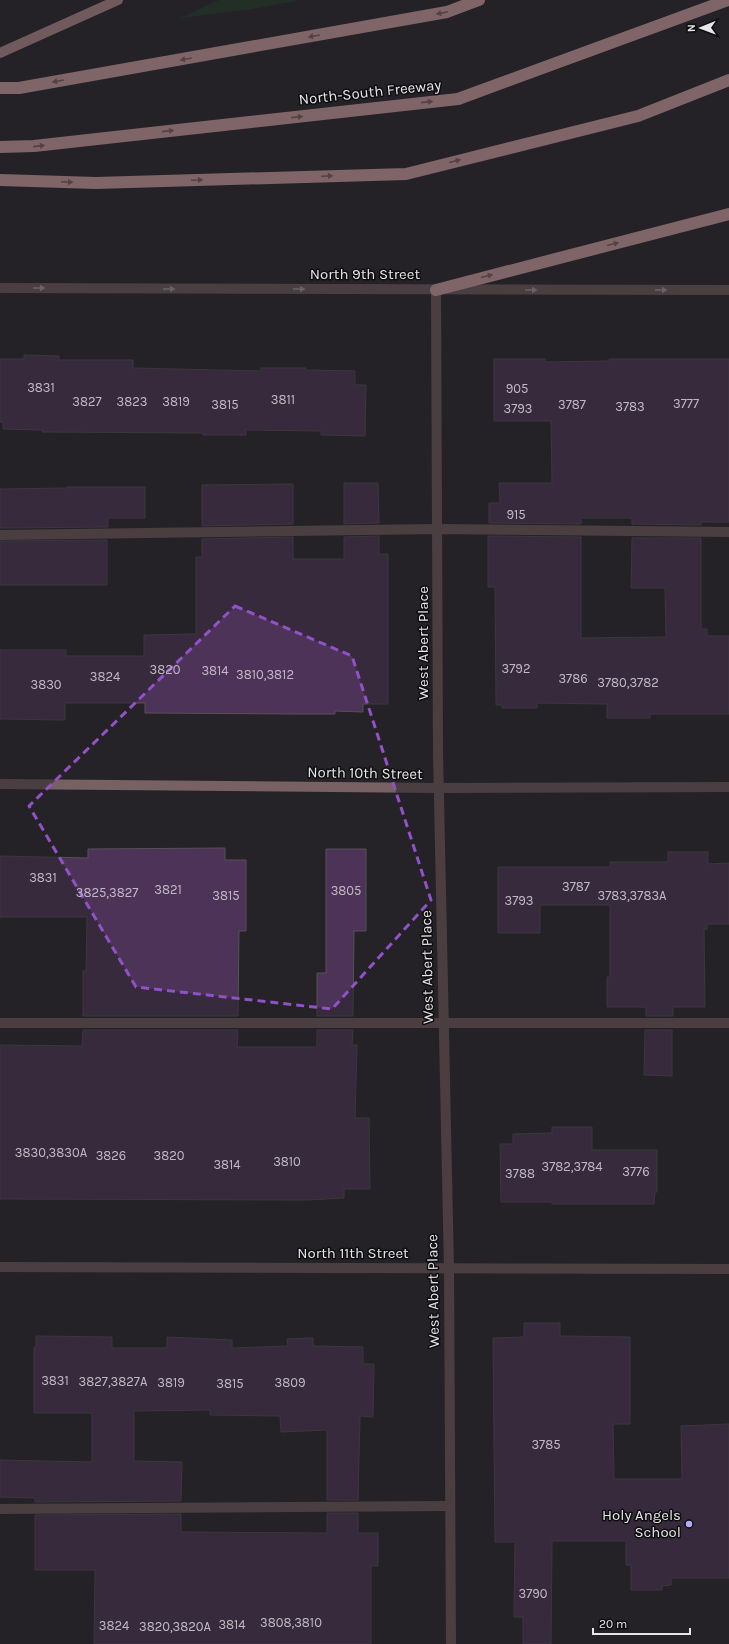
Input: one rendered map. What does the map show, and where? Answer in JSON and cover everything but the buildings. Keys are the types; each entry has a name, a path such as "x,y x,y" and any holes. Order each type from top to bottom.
{"highway":[{"path":"0,88 19,88 447,12 479,0"},
{"name":"North-South Freeway","path":"0,147 34,146 458,99 728,0"},
{"path":"0,180 96,183 406,174 638,116 729,80"},
{"path":"436,290 729,214"}],"main road":[{"path":"0,53 118,0"}],"street":[{"name":"North 9th Street","path":"0,288 729,290"},
{"name":"West Abert Place","path":"436,290 439,788 449,1269 451,1644"},
{"path":"0,535 437,529 729,532"},
{"name":"North 10th Street","path":"0,784 439,788 729,787"},
{"path":"0,1023 729,1023"},
{"name":"North 11th Street","path":"0,1266 729,1269"},
{"path":"0,1509 450,1506"}],"highlighted area":[{"path":"235,606 352,656 431,900 332,1009 136,987 29,806"}],"green space":[{"path":"219,0 300,0 252,9 180,18"}],"place":[{"name":"Holy Angels School","path":"689,1524"}]}
